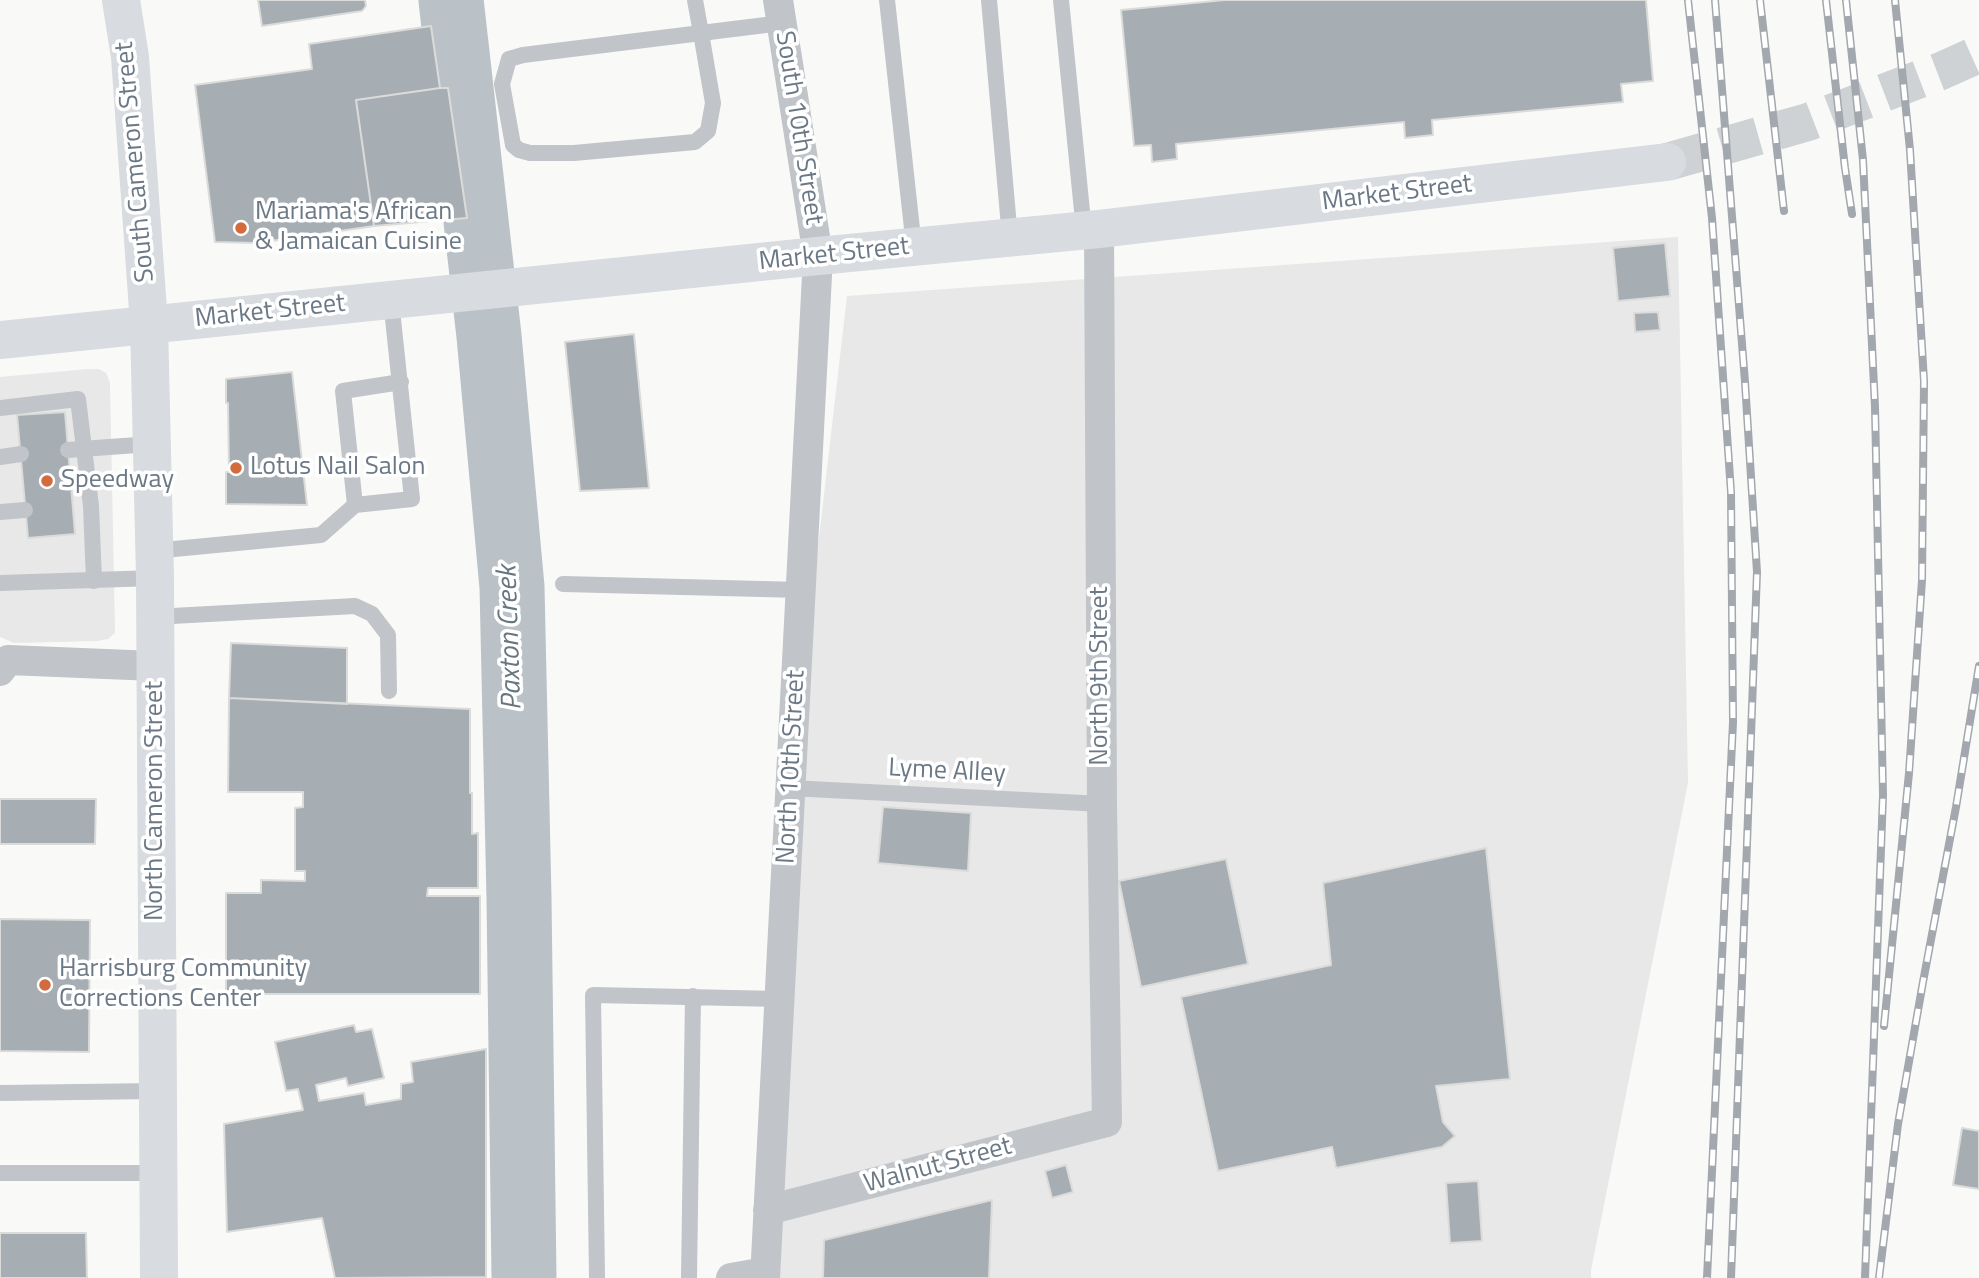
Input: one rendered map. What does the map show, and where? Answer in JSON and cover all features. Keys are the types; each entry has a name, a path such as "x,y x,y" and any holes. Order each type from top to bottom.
{"main road":[{"name":"South Cameron Street","path":"121,0 130,57 149,324"},
{"name":"Market Street","path":"0,340 1091,230 1667,162"},
{"name":"North Cameron Street","path":"149,324 154,565 159,1278"}],"street":[{"name":"South 10th Street","path":"779,8 818,256"},
{"name":"North 9th Street","path":"1091,230 1107,1122"},
{"name":"North 10th Street","path":"765,1275 818,256"},
{"path":"3,669 155,666"},
{"name":"Walnut Street","path":"768,1210 1107,1122"},
{"path":"731,1278 765,1275"}],"lane":[{"path":"695,0 701,33 713,103 708,131 695,142 574,153 530,153 513,145 502,84 509,58 701,33 779,8"},
{"path":"887,0 914,247"},
{"path":"989,0 1010,238"},
{"path":"1061,0 1091,230"},
{"path":"0,583 94,581 154,565 321,536 355,505 412,499 391,300"},
{"path":"355,505 343,391 401,382"},
{"path":"0,408 78,399 76,449 91,506 94,581"},
{"path":"76,449 151,444"},
{"path":"0,457 21,454"},
{"path":"74,507 91,506"},
{"path":"0,512 25,510"},
{"path":"563,584 801,590"},
{"path":"154,617 355,606 372,614 388,635 389,691"},
{"name":"Lyme Alley","path":"790,788 1102,804"},
{"path":"597,1278 593,995 779,999"},
{"path":"689,1278 693,996"},
{"path":"0,1093 158,1091"},
{"path":"0,1173 159,1173"}],"shaded area":[{"path":"1678,237 1688,783 1591,1278 766,1278 790,788 847,296"},
{"path":"99,369 106,373 110,383 115,633 108,639 97,641 14,643 0,637 0,377"}],"building":[{"path":"258,0 365,0 366,6 362,11 262,26"},
{"path":"1225,0 1646,0 1653,81 1621,84 1623,102 1432,120 1433,135 1405,138 1404,122 1176,144 1177,159 1152,162 1151,145 1134,146 1121,10"},
{"path":"431,26 440,88 356,100 374,226 257,243 215,242 195,85 312,69 309,44"},
{"path":"448,88 467,218 374,226 356,100"},
{"path":"1665,243 1670,296 1618,301 1613,248"},
{"path":"1658,312 1660,330 1635,332 1634,313"},
{"path":"634,334 649,488 580,491 565,342"},
{"path":"292,372 307,505 226,504 226,472 229,472 226,379"},
{"name":"Speedway","path":"65,412 75,534 28,538 17,415"},
{"path":"231,643 347,648 347,704 229,698"},
{"path":"229,698 470,709 470,793 472,834 478,833 478,888 428,888 427,896 480,896 480,994 226,994 226,893 261,893 261,880 305,881 305,871 295,871 295,808 303,807 303,792 228,792"},
{"path":"0,799 96,799 95,844 0,844"},
{"path":"883,807 971,813 968,871 878,863"},
{"path":"1486,848 1510,1079 1436,1086 1443,1122 1455,1136 1442,1147 1336,1168 1332,1147 1218,1171 1181,997 1331,965 1323,883"},
{"path":"1226,859 1248,964 1141,987 1119,881"},
{"name":"Harrisburg Community Corrections Center","path":"0,919 90,920 89,1052 0,1051"},
{"path":"354,1025 356,1032 372,1029 384,1078 348,1086 346,1078 316,1085 319,1101 364,1093 366,1105 401,1099 401,1084 413,1082 411,1062 486,1049 486,1277 335,1278 322,1218 227,1232 224,1124 303,1110 298,1089 286,1091 275,1042"},
{"path":"1962,1128 1979,1131 1979,1189 1953,1185"},
{"path":"1066,1165 1073,1192 1052,1198 1045,1171"},
{"path":"1478,1181 1482,1241 1450,1243 1446,1183"},
{"path":"992,1200 989,1278 823,1278 824,1240"},
{"path":"0,1233 86,1233 87,1278 0,1278"}],"waterway":[{"name":"Paxton Creek","path":"451,0 489,336 512,587 524,1278"}],"tunnel":[{"path":"1667,162 1808,122 1979,54"}],"railway":[{"path":"1688,0 1712,218 1731,492 1733,722 1707,1278"},
{"path":"1715,0 1757,572 1731,1278"},
{"path":"1760,0 1784,211"},
{"path":"1826,0 1852,214"},
{"path":"1846,0 1863,160 1875,407 1883,795 1865,1278"},
{"path":"1884,1026 1909,773 1922,580 1924,381 1910,150 1895,0"},
{"path":"1879,1278 1898,1124 1979,666"}],"place":[{"name":"Mariama's African & Jamaican Cuisine","path":"241,228"},
{"name":"Lotus Nail Salon","path":"236,468"},
{"name":"Speedway","path":"47,481"},
{"name":"Harrisburg Community Corrections Center","path":"45,985"}]}
